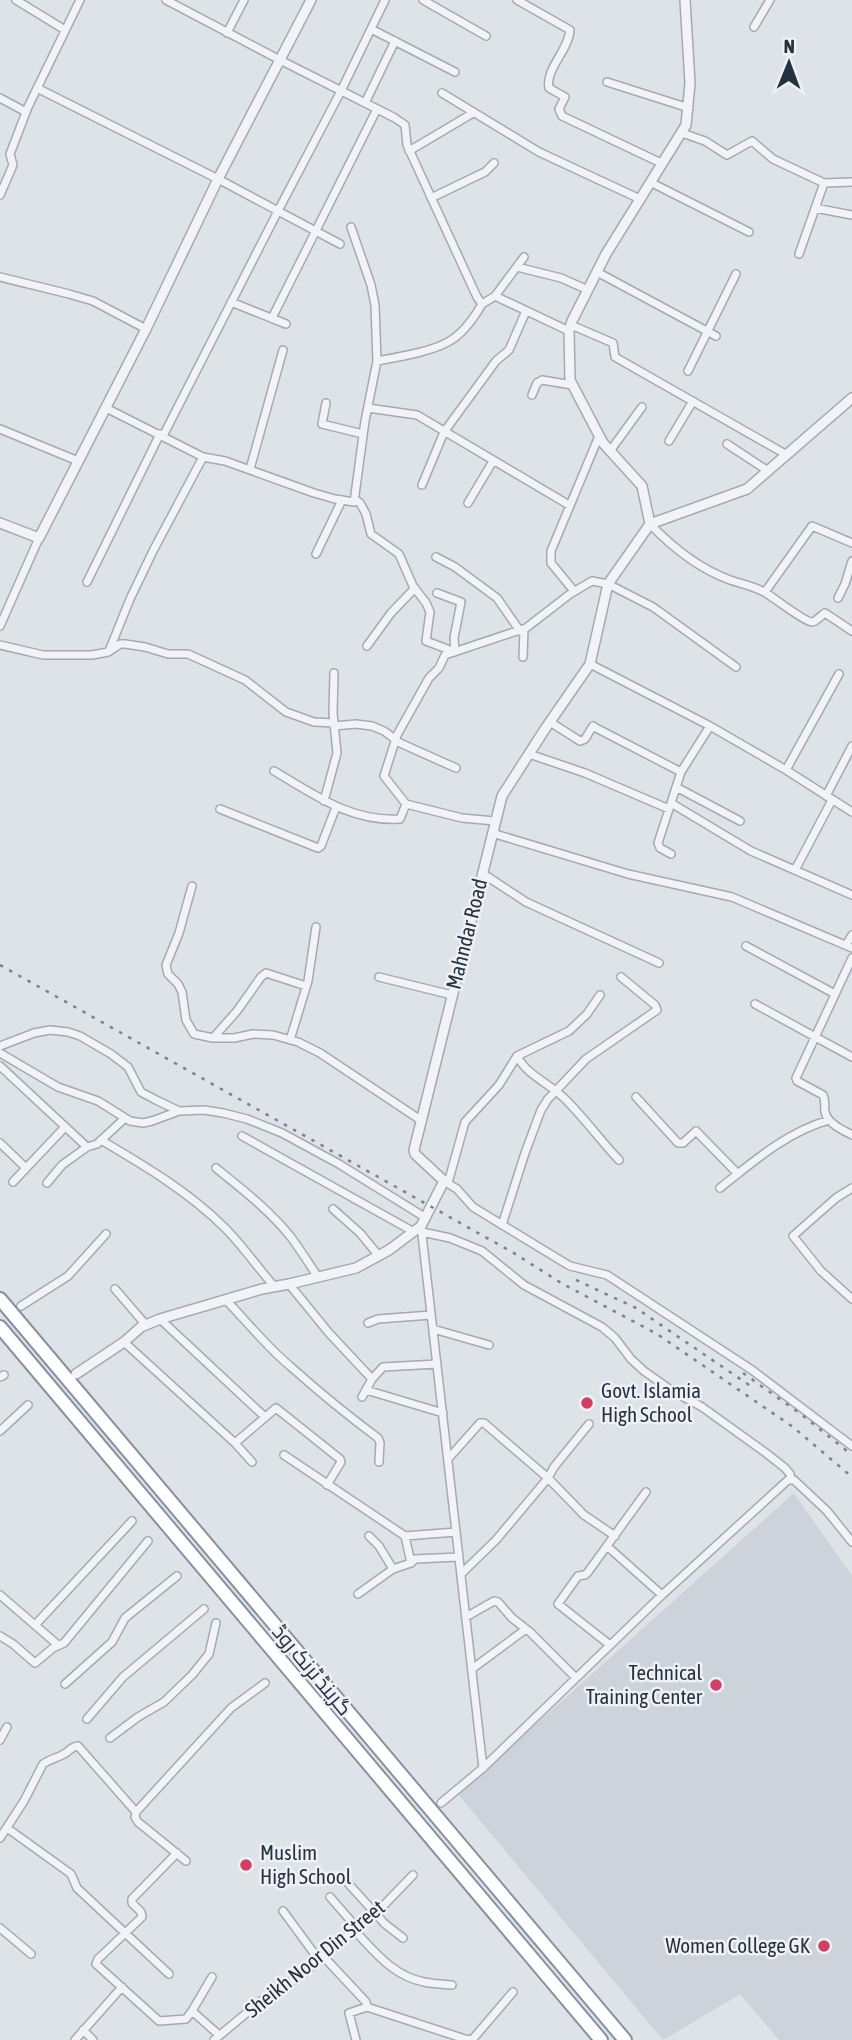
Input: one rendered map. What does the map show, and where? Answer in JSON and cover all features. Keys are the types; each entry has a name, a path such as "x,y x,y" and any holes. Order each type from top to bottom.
{"highway":[{"name":"گرینڈ ٹرنک روڈ","path":"0,1300 17,1310 625,2040"},
{"path":"0,1326 17,1310"},
{"name":"گرینڈ ٹرنک روڈ","path":"0,1326 601,2040"}],"street":[{"path":"16,0 65,30"},
{"path":"0,195 13,165 10,154 26,112 80,0"},
{"path":"166,0 405,125 409,151 482,304"},
{"path":"227,33 244,0"},
{"path":"0,626 39,538 146,329 218,179 311,0"},
{"path":"87,582 341,91 385,0"},
{"path":"423,0 486,36"},
{"path":"685,0 690,83 689,108 682,133 661,163 597,272 570,328 570,380 599,436 642,486 650,524 662,536 705,568 765,592 807,621 816,621 825,613 852,631"},
{"path":"754,27 770,0"},
{"path":"520,1 570,30 568,40 548,80 549,88 565,96 559,109 562,116 661,163"},
{"path":"371,29 455,72"},
{"path":"365,103 395,41"},
{"path":"607,82 689,108"},
{"path":"37,88 340,244"},
{"path":"442,93 540,152 640,199"},
{"path":"0,98 26,112"},
{"path":"272,318 377,109"},
{"path":"409,151 473,113"},
{"path":"682,133 705,141 727,155 752,141 773,159 824,183 852,182"},
{"path":"431,198 485,172 494,163"},
{"path":"650,182 749,232"},
{"path":"799,254 824,183"},
{"path":"815,208 852,215"},
{"path":"351,227 372,285 377,361 363,434 356,500"},
{"path":"377,361 449,342 472,321 482,304 495,296 524,257"},
{"path":"517,267 561,278 588,289"},
{"path":"597,272 712,334"},
{"path":"688,371 712,334 736,274"},
{"path":"0,277 93,301 146,329"},
{"path":"495,296 526,311 612,344 615,357 787,455"},
{"path":"231,302 286,324"},
{"path":"422,485 444,432 496,361 509,350 526,311"},
{"path":"250,469 283,350"},
{"path":"532,395 538,382 542,380 572,385"},
{"path":"650,524 747,489 852,398"},
{"path":"669,441 693,401"},
{"path":"327,403 323,424 363,434"},
{"path":"610,451 642,407"},
{"path":"106,408 203,457 250,469 285,484 342,500 356,500"},
{"path":"368,408 417,415 569,505"},
{"path":"0,429 78,461"},
{"path":"574,592 551,563 552,546 599,436"},
{"path":"727,444 768,471"},
{"path":"109,651 154,549 203,457"},
{"path":"468,503 493,461"},
{"path":"316,554 342,500"},
{"path":"356,500 366,514 371,534 399,554 415,588 426,603 430,612 426,641 455,652"},
{"path":"0,523 39,538"},
{"name":"Mahndar Road","path":"446,1182 415,1154 414,1150 502,796 590,664 608,584 650,524"},
{"path":"765,592 812,526 852,543"},
{"path":"436,557 455,567 497,598 522,630 523,657"},
{"path":"838,598 852,561"},
{"path":"495,821 462,818 406,804 384,776 395,740 429,678 439,668 442,658 522,630 592,581 608,584 653,607 736,667"},
{"path":"367,646 391,613 415,588"},
{"path":"438,593 461,601 454,638 455,652"},
{"path":"0,645 43,655 92,656 125,644 176,655 188,654 245,680 285,712 314,722 365,724 456,768"},
{"path":"590,664 710,726 852,812"},
{"path":"324,801 337,754 334,674"},
{"path":"786,770 839,674"},
{"path":"550,722 580,741 585,739 593,726 681,772"},
{"path":"671,854 660,848 658,843 681,772 710,726"},
{"path":"795,870 852,747"},
{"path":"529,754 670,806 751,851 852,895"},
{"path":"274,772 341,810 385,820 400,819 406,804"},
{"path":"676,787 740,821"},
{"path":"220,809 318,848 336,807"},
{"path":"492,833 628,874 732,897 849,947 852,935"},
{"path":"482,873 526,902 659,963"},
{"path":"192,886 166,970 182,992 186,1020 194,1034 214,1038 273,1035 290,1040 320,1054 422,1121"},
{"path":"290,1040 306,986 316,927"},
{"path":"746,946 835,994"},
{"path":"852,958 796,1078 823,1095 829,1120 852,1135"},
{"path":"214,1038 266,973 306,986"},
{"path":"379,977 452,995"},
{"path":"502,1225 541,1110 586,1059 657,1010 655,1005 621,977"},
{"path":"76,1374 146,1325 160,1319 274,1286 356,1268 379,1256 421,1227 446,1182 465,1122 499,1085 517,1056 574,1028 600,995"},
{"path":"755,1004 852,1057"},
{"path":"0,1046 50,1030 80,1036 128,1067 141,1092 178,1111"},
{"path":"0,1054 58,1087 98,1101 130,1121 143,1123 178,1111 204,1110 247,1119 282,1133 339,1164 421,1227 483,1768"},
{"path":"517,1056 529,1072 567,1100 619,1160"},
{"path":"0,1066 87,1147"},
{"path":"636,1097 678,1143 683,1143 696,1131 738,1174"},
{"path":"47,1184 62,1165 87,1147 97,1144 124,1119"},
{"path":"720,1188 781,1142 812,1125 829,1120"},
{"path":"13,1182 65,1127"},
{"path":"242,1136 421,1227 482,1251 524,1285 602,1327 644,1371 702,1407 785,1468 790,1479 827,1511 852,1542"},
{"path":"101,1139 163,1177 192,1199 224,1227 274,1286"},
{"path":"0,1143 26,1168"},
{"path":"216,1168 274,1219 318,1277"},
{"path":"446,1182 457,1189 473,1207 570,1266 607,1275 752,1370 852,1446"},
{"path":"852,1188 831,1202 823,1212 793,1236 821,1271 852,1299"},
{"path":"333,1209 360,1233 379,1256"},
{"path":"17,1310 68,1276 106,1234"},
{"path":"289,1284 329,1333 372,1379"},
{"path":"115,1289 146,1325"},
{"path":"226,1300 288,1365 378,1438 379,1462"},
{"path":"368,1323 378,1319 431,1315"},
{"path":"160,1319 265,1416"},
{"path":"433,1329 489,1345"},
{"path":"124,1342 252,1462"},
{"path":"437,1364 383,1367 364,1393 443,1413"},
{"path":"0,1431 28,1405"},
{"path":"234,1443 276,1408 340,1459 341,1462 327,1485"},
{"path":"448,1459 480,1423 484,1423 548,1478 584,1514 615,1536"},
{"path":"461,1574 496,1539 589,1424"},
{"path":"285,1455 405,1536 456,1532"},
{"path":"441,1803 483,1768 662,1595 790,1479"},
{"path":"610,1645 558,1604 578,1576 585,1575 608,1547 646,1492"},
{"path":"35,1625 132,1521"},
{"path":"369,1536 379,1546 393,1569"},
{"path":"405,1536 411,1563"},
{"path":"0,1636 35,1663 64,1643 148,1541"},
{"path":"608,1547 662,1595"},
{"path":"358,1594 393,1569 415,1559 459,1557"},
{"path":"65,1684 112,1642 125,1618 177,1576"},
{"path":"0,1595 58,1645"},
{"path":"466,1617 494,1601 498,1602 576,1678"},
{"path":"87,1719 123,1677 204,1609"},
{"path":"110,1738 164,1702 192,1675 209,1654 216,1623"},
{"path":"472,1669 526,1629"},
{"path":"186,1861 138,1822 136,1812 231,1708 265,1683"},
{"path":"0,1740 7,1727"},
{"path":"0,1838 43,1764 72,1747 78,1746 136,1812"},
{"path":"7,1828 71,1874 77,1888 169,1974"},
{"path":"177,1853 132,1899 142,1917 96,1964 159,2021 186,2019 212,1977"},
{"name":"Sheikh Noor Din Street","path":"217,2037 261,2001 305,1972 413,1875"},
{"path":"346,1881 374,1912 403,1938"},
{"path":"330,1897 391,1968 425,1983 452,1985"},
{"path":"283,1911 321,1958 367,2007"},
{"path":"0,1928 31,1954"},
{"path":"75,2040 122,1987"},
{"path":"356,2040 349,2013 363,2006 472,2040 513,1992"},
{"path":"192,2011 217,2037"},
{"path":"83,2030 93,2040"}],"shaded area":[{"name":"Technical Training Center","path":"794,1493 852,1576 852,2040 779,2040 740,1994 663,2040 458,1794"}],"railway":[{"path":"0,965 512,1252 563,1284 657,1334 793,1427 852,1477"},
{"path":"576,1280 636,1308 749,1385"},
{"path":"743,1373 852,1455"}],"place":[{"name":"Govt. Islamia High School","path":"587,1403"},
{"name":"Technical Training Center","path":"716,1685"},
{"name":"Muslim High School","path":"246,1865"},
{"name":"Women College GK","path":"824,1946"}]}
